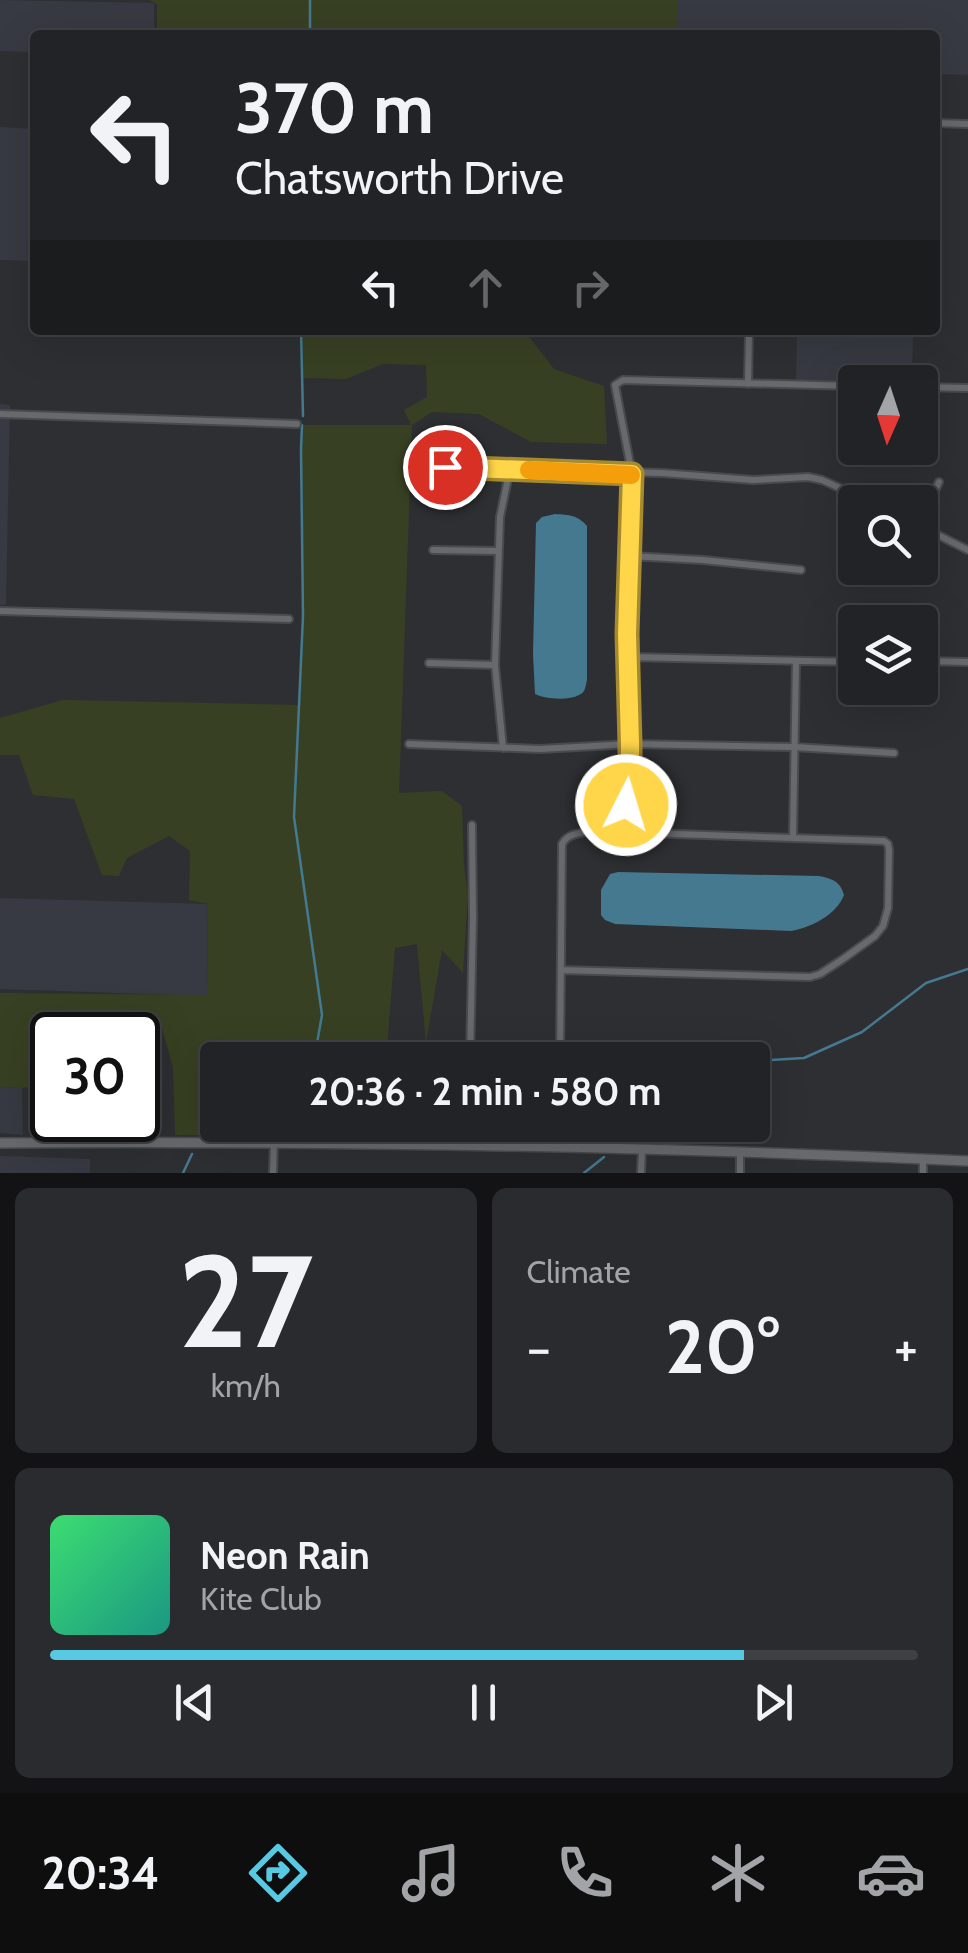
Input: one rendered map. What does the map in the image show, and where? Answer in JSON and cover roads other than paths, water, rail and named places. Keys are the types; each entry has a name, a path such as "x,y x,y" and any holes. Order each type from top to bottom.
{"street":[{"path":"940,123 968,124"},
{"path":"748,384 749,335"},
{"path":"560,1042 564,840 575,833 600,830 620,818 628,794 632,474 615,394 617,382 838,386"},
{"path":"938,387 968,388"},
{"path":"0,414 297,424"},
{"path":"412,466 754,480 817,478 838,488"},
{"path":"503,748 495,665 500,517 510,469"},
{"path":"938,534 968,550"},
{"path":"433,550 498,551"},
{"path":"630,556 801,570"},
{"path":"0,611 289,619"},
{"path":"629,658 838,662"},
{"path":"793,837 796,661"},
{"path":"938,661 968,662"},
{"path":"429,663 495,665"},
{"path":"409,744 540,748 630,744 894,752"},
{"path":"561,970 816,976 884,926 890,850 886,842 646,833 633,829 620,818"},
{"path":"470,1042 472,825"},
{"path":"558,1142 558,1146"},
{"path":"0,1143 558,1146 968,1161"},
{"path":"273,1173 274,1143"},
{"path":"641,1173 642,1148"},
{"path":"740,1151 740,1173"},
{"path":"923,1159 923,1173"}],"water":[{"path":"555,514 577,518 587,526 587,680 581,694 563,699 535,694 533,654 536,523"},
{"path":"610,874 819,876 835,881 844,895 822,919 791,931 615,924 601,915 601,890"}],"waterway":[{"path":"310,0 310,30"},
{"path":"301,335 303,416"},
{"path":"302,425 303,616 294,817 322,1015 317,1042"},
{"path":"770,1060 804,1058 862,1032 926,983 968,969"},
{"path":"183,1173 192,1154"},
{"path":"584,1173 604,1157"}]}
